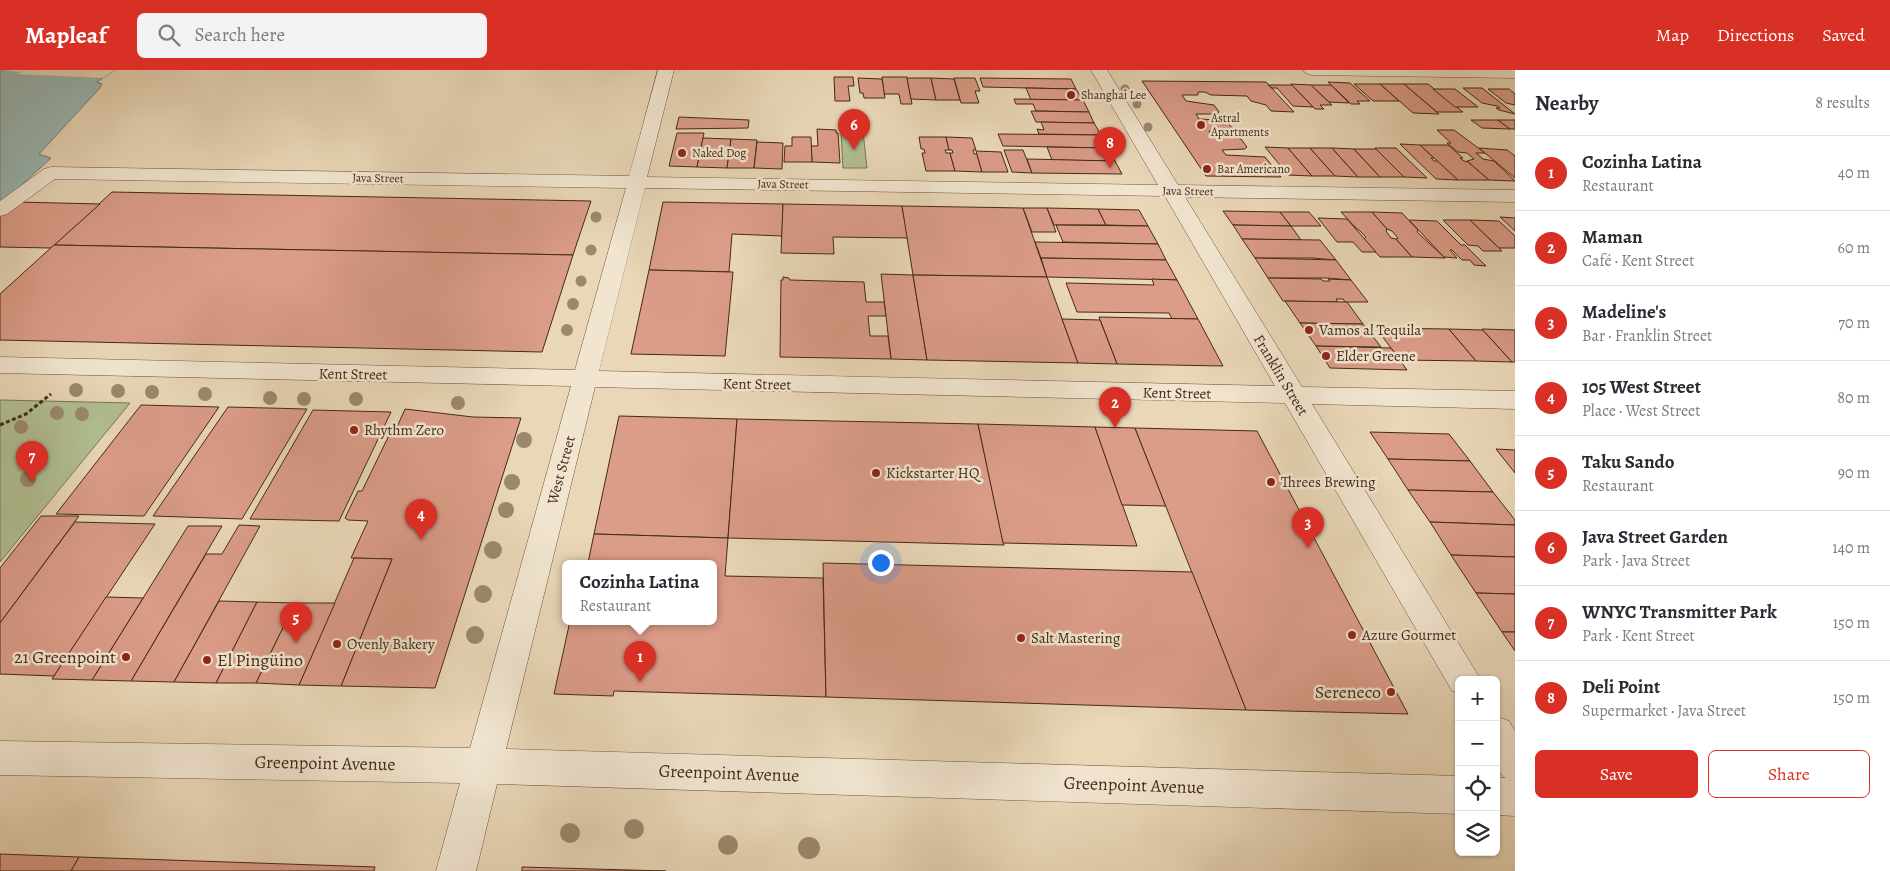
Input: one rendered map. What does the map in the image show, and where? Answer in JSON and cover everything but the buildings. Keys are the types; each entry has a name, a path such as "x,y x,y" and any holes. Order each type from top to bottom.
{"street":[{"name":"West Street","path":"456,871 666,70"},
{"name":"Franklin Street","path":"1099,70 1462,676"},
{"path":"1311,70 1515,73"},
{"name":"Java Street","path":"0,210 52,172 1515,196"},
{"name":"Kent Street","path":"0,366 1515,400"},
{"path":"1500,740 1515,764"},
{"name":"Greenpoint Avenue","path":"0,758 483,766 1455,795"},
{"path":"1500,796 1515,797"}],"path":[{"path":"0,425 26,414 44,401 78,367"}],"green space":[{"path":"841,132 863,132 867,168 843,168"},
{"path":"0,400 130,403 0,562"}],"water":[{"path":"0,70 115,70 97,82 102,84 99,89 39,154 51,158 0,203"}],"pier":[{"path":"0,70 115,70 103,78 17,74 21,72"}],"place":[{"name":"Shanghai Lee","path":"1071,95"},
{"name":"Astral Apartments","path":"1201,125"},
{"name":"Java Street Garden","path":"854,150"},
{"name":"Naked Dog","path":"682,153"},
{"name":"Deli Point","path":"1110,168"},
{"name":"Bar Americano","path":"1207,169"},
{"name":"Vamos al Tequila","path":"1309,330"},
{"name":"Elder Greene","path":"1326,356"},
{"name":"Maman","path":"1115,428"},
{"name":"Rhythm Zero","path":"354,430"},
{"name":"Kickstarter HQ","path":"876,473"},
{"name":"WNYC Transmitter Park","path":"32,482"},
{"name":"Threes Brewing","path":"1271,482"},
{"name":"105 West Street","path":"421,540"},
{"name":"Madeline's","path":"1308,548"},
{"name":"Azure Gourmet","path":"1352,635"},
{"name":"Salt Mastering","path":"1021,638"},
{"name":"Taku Sando","path":"296,643"},
{"name":"Ovenly Bakery","path":"337,644"},
{"name":"21 Greenpoint","path":"126,657"},
{"name":"El Pingüino","path":"207,660"},
{"name":"Cozinha Latina","path":"640,682"},
{"name":"Sereneco","path":"1391,692"}]}
